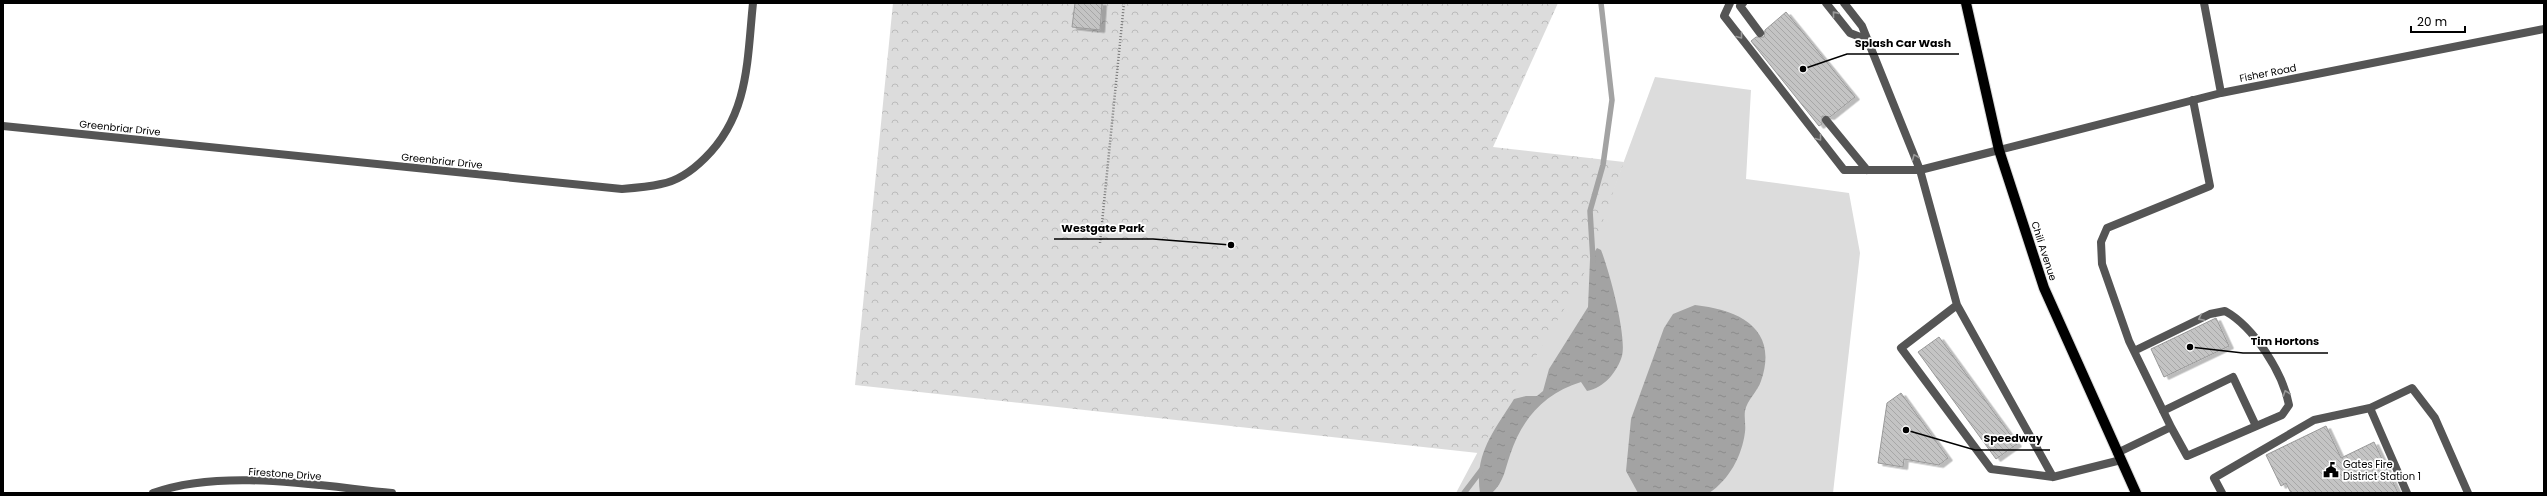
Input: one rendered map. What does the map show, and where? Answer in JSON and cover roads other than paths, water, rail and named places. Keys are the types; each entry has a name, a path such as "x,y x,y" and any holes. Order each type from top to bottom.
{"main road":[{"name":"Chili Avenue","path":"1966,3 1999,150 2044,288 2136,493"}],"street":[{"name":"Greenbriar Drive","path":"3,126 622,189 662,184 692,171 716,147 736,116 745,84 753,3"},
{"name":"Fisher Road","path":"1730,3 1724,16 1844,170 1920,170 2221,93 2544,29"},
{"path":"1743,3 1740,6 1760,33"},
{"path":"1826,3 1850,33 1868,40"},
{"path":"1844,3 1862,26 1920,170 1957,305 2053,477"},
{"path":"2204,3 2221,93"},
{"path":"2134,351 2210,314 2225,310 2239,319 2263,348 2287,392 2289,406 2282,415 2187,456 2171,427 2134,351 2102,264 2101,242 2107,228 2210,186 2192,100"},
{"path":"1826,120 1867,170"},
{"path":"1957,305 1901,348 1991,469 2053,477 2119,456 2171,427"},
{"path":"2163,411 2233,377 2256,426"},
{"path":"2222,493 2214,478 2314,420 2370,408 2412,388 2435,418 2468,493"},
{"path":"2370,408 2407,493"},
{"name":"Firestone Drive","path":"153,493 193,484 262,480 392,493"}],"water":[{"path":"1597,248 1601,250 1604,259 1620,319 1623,347 1620,362 1609,378 1599,387 1587,391 1581,382 1556,393 1536,409 1521,430 1515,442 1504,475 1496,489 1492,493 1480,493 1480,466 1487,443 1514,399 1526,396 1537,396 1543,391 1549,369 1588,307 1590,259"},
{"path":"1695,305 1727,312 1752,325 1760,335 1765,348 1765,363 1761,381 1745,411 1745,432 1741,450 1733,467 1723,481 1709,493 1638,493 1626,471 1631,419 1664,328 1673,314"}],"waterway":[{"path":"1593,260 1590,211 1603,165 1612,100 1601,3"},
{"path":"1464,493 1483,468"}],"place":[{"name":"Splash Car Wash","path":"1803,69"},
{"name":"Westgate Park","path":"1231,245"},
{"name":"Tim Hortons","path":"2190,347"},
{"name":"Speedway","path":"1906,430"},
{"name":"Gates Fire District Station 1","path":"2331,470"}]}
